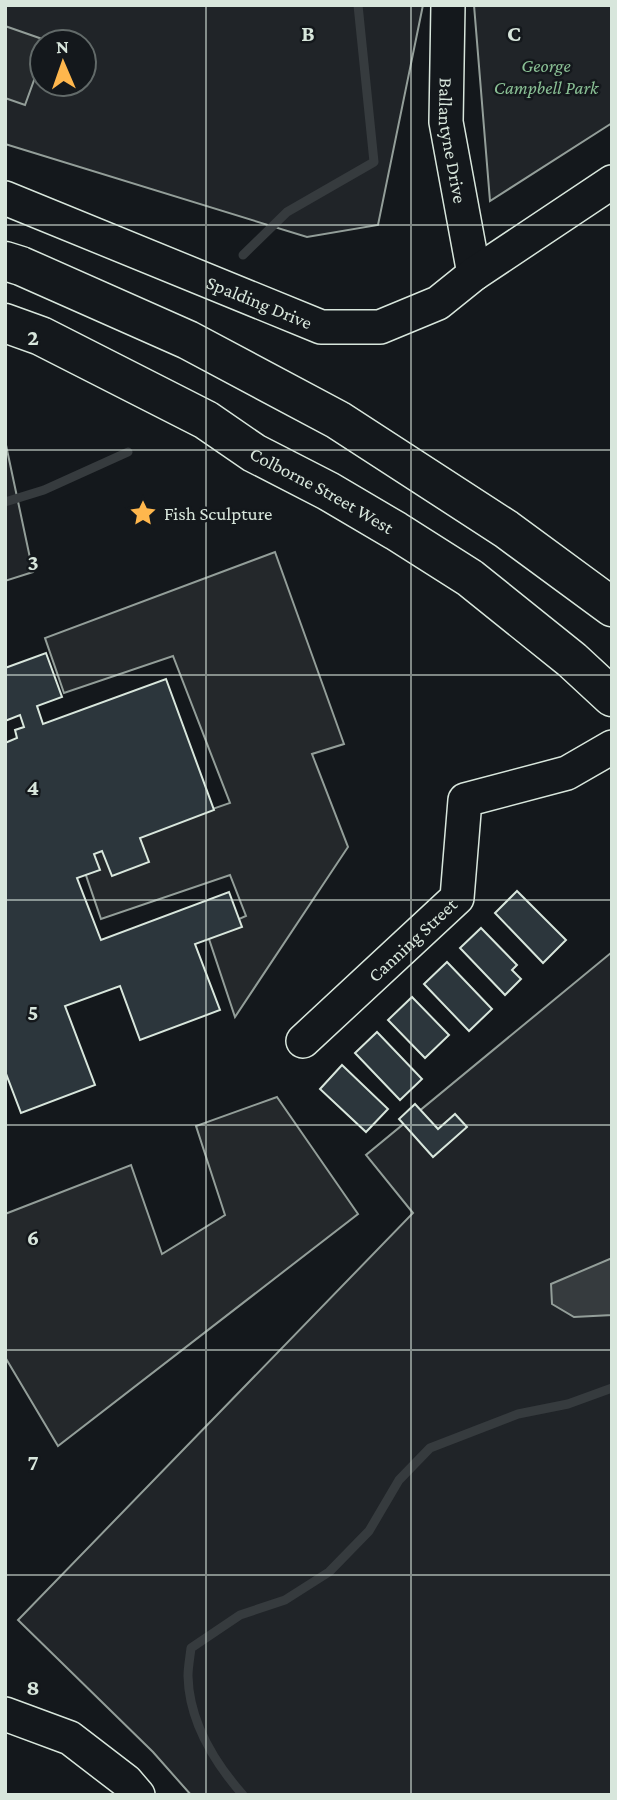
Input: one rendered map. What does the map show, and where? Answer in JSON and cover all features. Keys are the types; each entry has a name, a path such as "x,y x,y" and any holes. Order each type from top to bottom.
{"main road":[{"path":"5,261 21,265 188,340 338,419 506,529 612,607"},
{"name":"Colborne Street West","path":"5,323 41,336 206,420 254,453 328,491 396,531 470,578 572,660 612,697"}],"street":[{"name":"Ballantyne Drive","path":"448,5 446,122 474,274"},
{"name":"Spalding Drive","path":"5,198 321,327 380,327 438,303 474,274 612,182"},
{"name":"Canning Street","path":"303,1041 457,898 465,800 568,773 612,747"},
{"path":"5,1714 70,1738 126,1781 138,1795"}],"green space":[{"path":"5,5 423,5 378,225 307,237 5,144"},
{"name":"George Campbell Park","path":"474,5 612,5 612,123 490,201"},
{"path":"5,446 33,572 5,581"},
{"path":"612,952 612,1795 191,1795 153,1752 18,1620 413,1213 366,1155"}],"shaded area":[{"path":"5,26 28,34 28,97 25,105 5,98"},
{"path":"275,552 344,744 312,754 348,847 235,1017 207,933 246,916 230,875 101,919 79,855 230,803 173,656 64,693 45,638"},
{"path":"277,1097 358,1214 58,1446 5,1357 5,1214 131,1165 162,1254 225,1215 196,1126"},
{"path":"612,1258 612,1315 574,1317 552,1304 551,1284"}],"building":[{"path":"46,653 62,697 37,706 43,724 166,679 214,810 140,838 149,862 112,876 102,851 94,854 100,870 77,878 101,940 229,892 242,927 195,944 220,1010 140,1040 120,986 65,1006 95,1085 21,1113 5,1071 5,743 17,738 15,730 24,727 20,715 5,721 5,668"},
{"path":"517,891 566,940 543,963 495,913"},
{"path":"481,928 517,965 512,970 521,979 505,995 460,948"},
{"path":"447,962 492,1009 469,1031 424,984"},
{"path":"412,997 449,1035 425,1058 388,1020"},
{"path":"377,1032 422,1079 400,1100 355,1053"},
{"path":"342,1065 388,1109 366,1132 320,1089"},
{"path":"415,1104 438,1129 455,1114 467,1127 433,1157 399,1119"}],"waterway":[{"path":"243,255 287,212 374,162 358,5"},
{"path":"5,502 44,490 128,452"},
{"path":"243,1795 222,1769 198,1725 189,1693 191,1648 240,1615 285,1600 329,1572 369,1531 399,1480 430,1448 518,1414 568,1404 612,1388"}],"place":[{"name":"Fish Sculpture","path":"143,513"}]}
